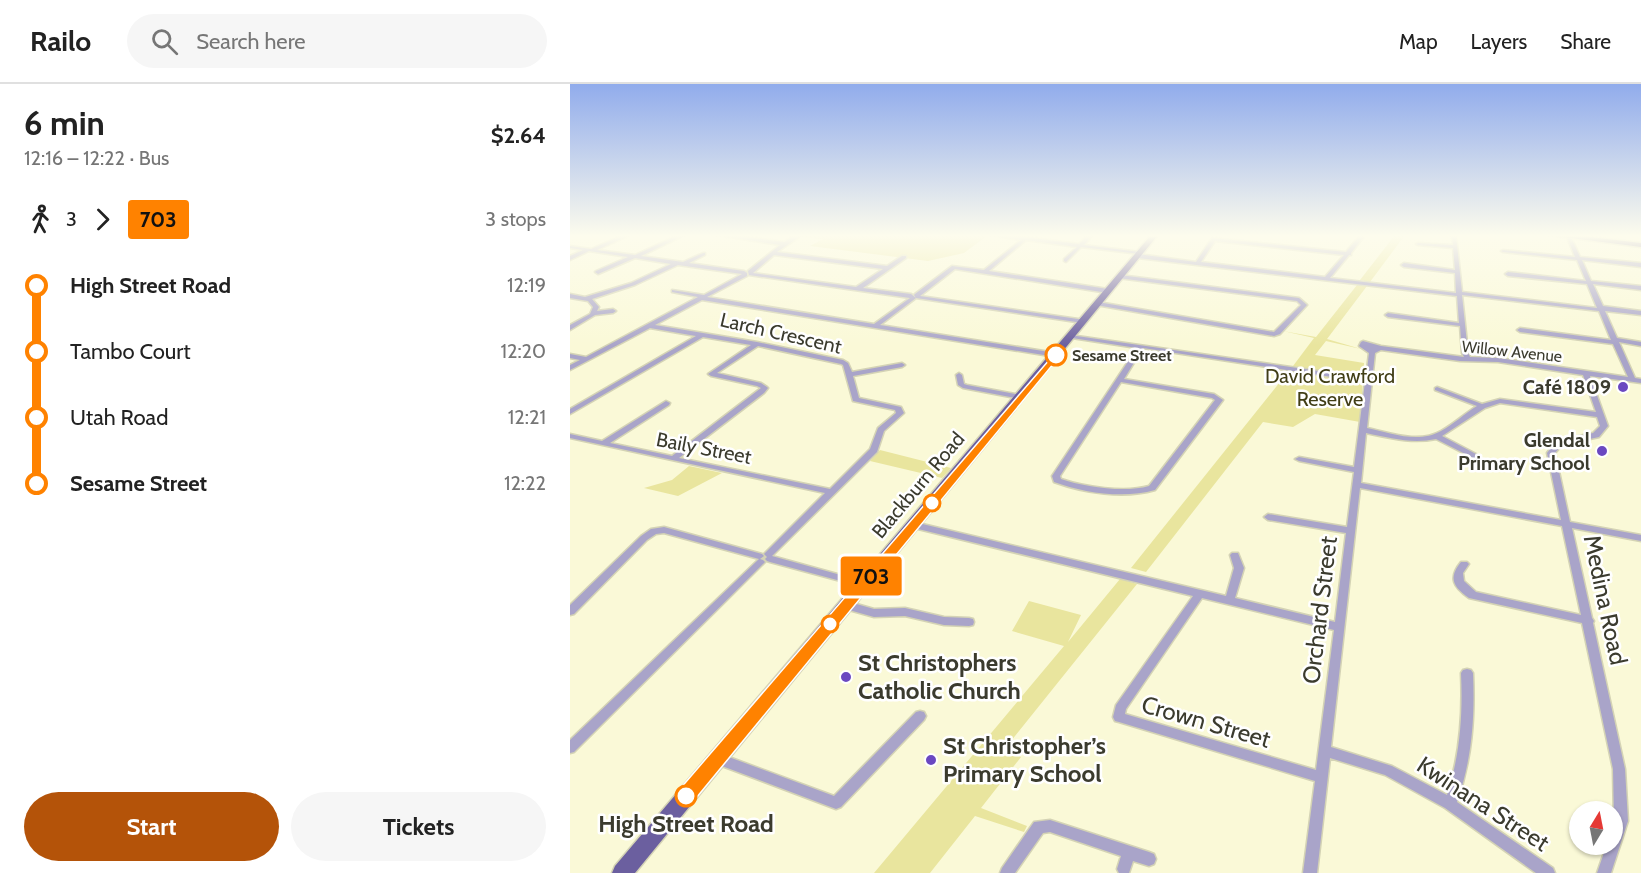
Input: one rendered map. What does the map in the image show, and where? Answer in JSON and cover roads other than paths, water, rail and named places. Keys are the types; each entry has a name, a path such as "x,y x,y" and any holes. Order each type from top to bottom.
{"main road":[{"name":"Blackburn Road","path":"622,873 1124,272"}],"street":[{"path":"586,299 633,284 661,272"},
{"path":"739,272 1083,321"},
{"path":"857,289 883,272"},
{"path":"876,325 948,272"},
{"path":"985,272 1108,291"},
{"path":"1275,272 1641,313"},
{"path":"1327,278 1333,272"},
{"path":"1458,272 1465,353 1468,359"},
{"path":"1585,272 1632,379"},
{"path":"570,368 747,273"},
{"path":"1508,274 1641,288"},
{"path":"1098,304 1274,334 1278,333 1304,305 1299,300 1120,277"},
{"path":"674,291 1056,355"},
{"path":"570,296 586,299 596,305 595,313"},
{"path":"570,328 595,313 613,311"},
{"path":"1388,315 1462,325"},
{"name":"Larch Crescent","path":"570,748 874,450 881,430 900,413 898,409 856,399 843,362 757,344 649,326"},
{"path":"1520,330 1641,344"},
{"path":"570,412 702,334"},
{"path":"1072,336 1368,380"},
{"path":"675,457 765,388 759,384 711,374 757,344"},
{"path":"1119,380 1214,396 1219,400 1152,488 1131,492 1057,480 1056,476 1119,380 1141,347"},
{"name":"Willow Avenue","path":"1376,350 1498,360 1641,381"},
{"name":"Orchard Street","path":"1310,873 1368,380 1376,350"},
{"path":"570,356 586,359"},
{"path":"849,375 902,365"},
{"path":"1363,430 1412,439 1436,436 1492,401 1512,401 1600,415 1586,373"},
{"path":"959,375 961,386 1021,397"},
{"path":"1437,389 1482,406"},
{"path":"603,444 666,403"},
{"name":"Medina Road","path":"1600,415 1604,426 1600,433 1559,443 1551,453 1589,621 1619,769 1621,821 1604,873"},
{"name":"Baily Street","path":"570,436 637,453 675,457 832,492"},
{"path":"1436,436 1473,456"},
{"path":"1299,459 1358,470"},
{"path":"1357,485 1641,538"},
{"path":"1268,517 1351,531"},
{"path":"914,525 1339,627"},
{"path":"570,611 644,538 654,531 664,530 863,584"},
{"path":"1230,600 1239,568 1235,555"},
{"path":"1464,564 1457,577 1459,584 1473,595 1589,621"},
{"name":"Crown Street","path":"1200,593 1120,708 1119,717 1321,777"},
{"path":"846,605 874,613 905,612 944,621 969,622"},
{"path":"1450,804 1462,773 1468,735 1467,673"},
{"path":"717,759 836,802 920,716"},
{"name":"Kwinana Street","path":"1325,751 1388,770 1450,804 1548,873"},
{"path":"1007,873 1039,827 1050,826 1149,859"},
{"path":"1124,869 1129,852"}],"place":[{"name":"Sesame Street","path":"1056,355"},
{"name":"Café 1809","path":"1623,387"},
{"name":"Glendal Primary School","path":"1602,451"},
{"name":"St Christophers Catholic Church","path":"846,677"},
{"name":"St Christopher’s Primary School","path":"931,760"},
{"name":"High Street Road","path":"686,796"}],"park label":[{"name":"David Crawford Reserve","path":"1330,388"}]}
